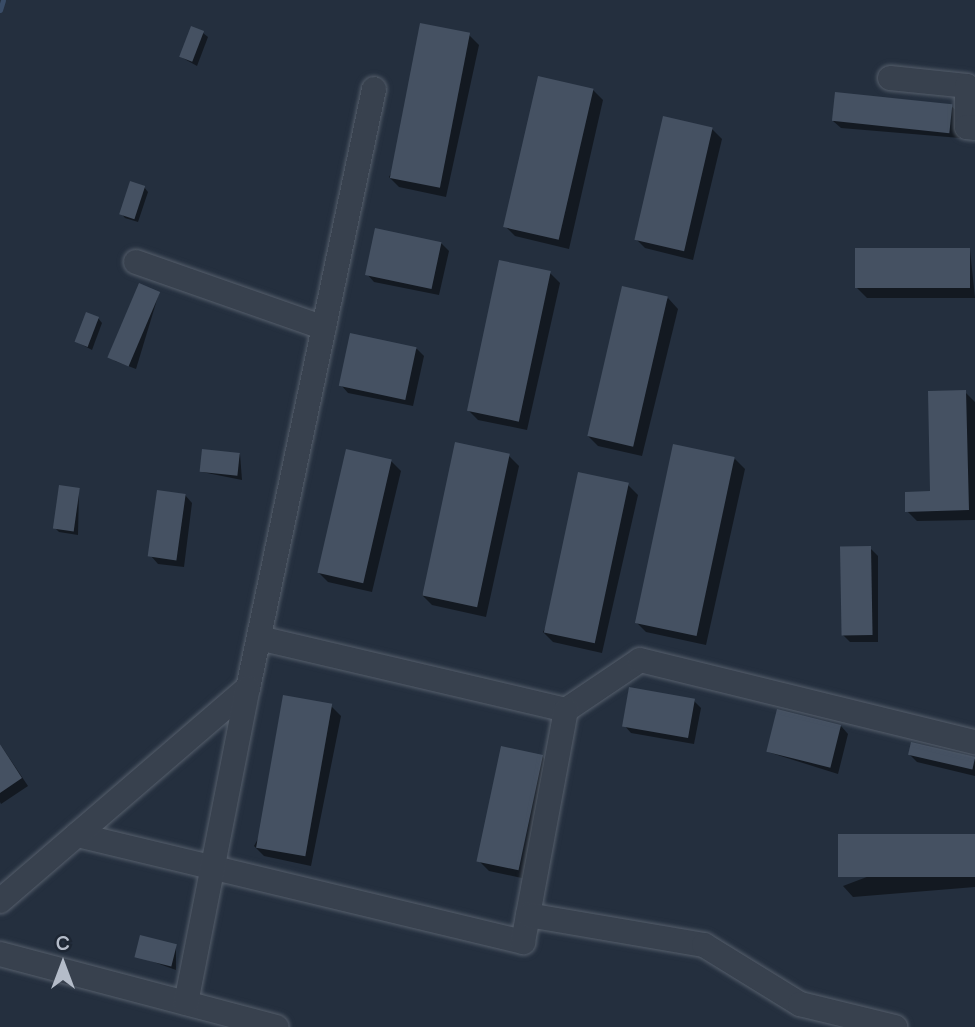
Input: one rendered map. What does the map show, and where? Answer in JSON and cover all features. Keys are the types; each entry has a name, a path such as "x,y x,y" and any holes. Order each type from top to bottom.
{"street":[{"path":"890,78 967,86 967,127 975,128"},
{"path":"186,1003 248,688 374,89"},
{"path":"135,262 324,328"},
{"path":"259,638 566,710"},
{"path":"77,835 523,942 566,710 640,660 975,742"},
{"path":"0,901 248,688"},
{"path":"528,915 704,945 800,1004 895,1027"},
{"path":"0,954 277,1027"}],"building":[{"path":"420,23 470,33 440,188 390,178"},
{"path":"191,26 204,31 192,62 179,57"},
{"path":"538,76 594,89 559,240 503,227"},
{"path":"835,92 952,104 949,133 832,121"},
{"path":"663,116 713,127 684,251 634,240"},
{"path":"130,181 145,186 134,219 119,214"},
{"path":"375,228 442,242 432,289 365,275"},
{"path":"855,248 970,248 970,288 855,288"},
{"path":"499,260 551,271 519,422 467,411"},
{"path":"139,283 160,292 129,367 107,358"},
{"path":"622,286 668,297 633,447 587,436"},
{"path":"86,312 99,317 88,347 75,342"},
{"path":"350,333 417,347 405,400 339,386"},
{"path":"966,390 969,510 905,512 905,492 930,491 928,391"},
{"path":"455,442 510,454 477,607 422,596"},
{"path":"673,444 735,457 697,636 635,623"},
{"path":"202,449 240,453 237,476 200,472"},
{"path":"346,449 392,460 363,583 317,573"},
{"path":"578,472 629,483 595,643 544,632"},
{"path":"59,485 80,488 74,531 53,529"},
{"path":"157,490 186,494 176,560 148,556"},
{"path":"871,546 873,635 842,636 840,547"},
{"path":"629,687 695,699 688,738 622,726"},
{"path":"283,695 332,704 305,856 256,848"},
{"path":"777,709 841,725 830,768 766,752"},
{"path":"911,742 975,757 972,770 908,755"},
{"path":"0,744 22,778 0,793"},
{"path":"501,746 543,755 519,870 476,861"},
{"path":"838,834 975,834 975,877 838,877"},
{"path":"140,935 177,944 171,967 134,957"}],"waterway":[{"path":"0,10 3,0"}]}
